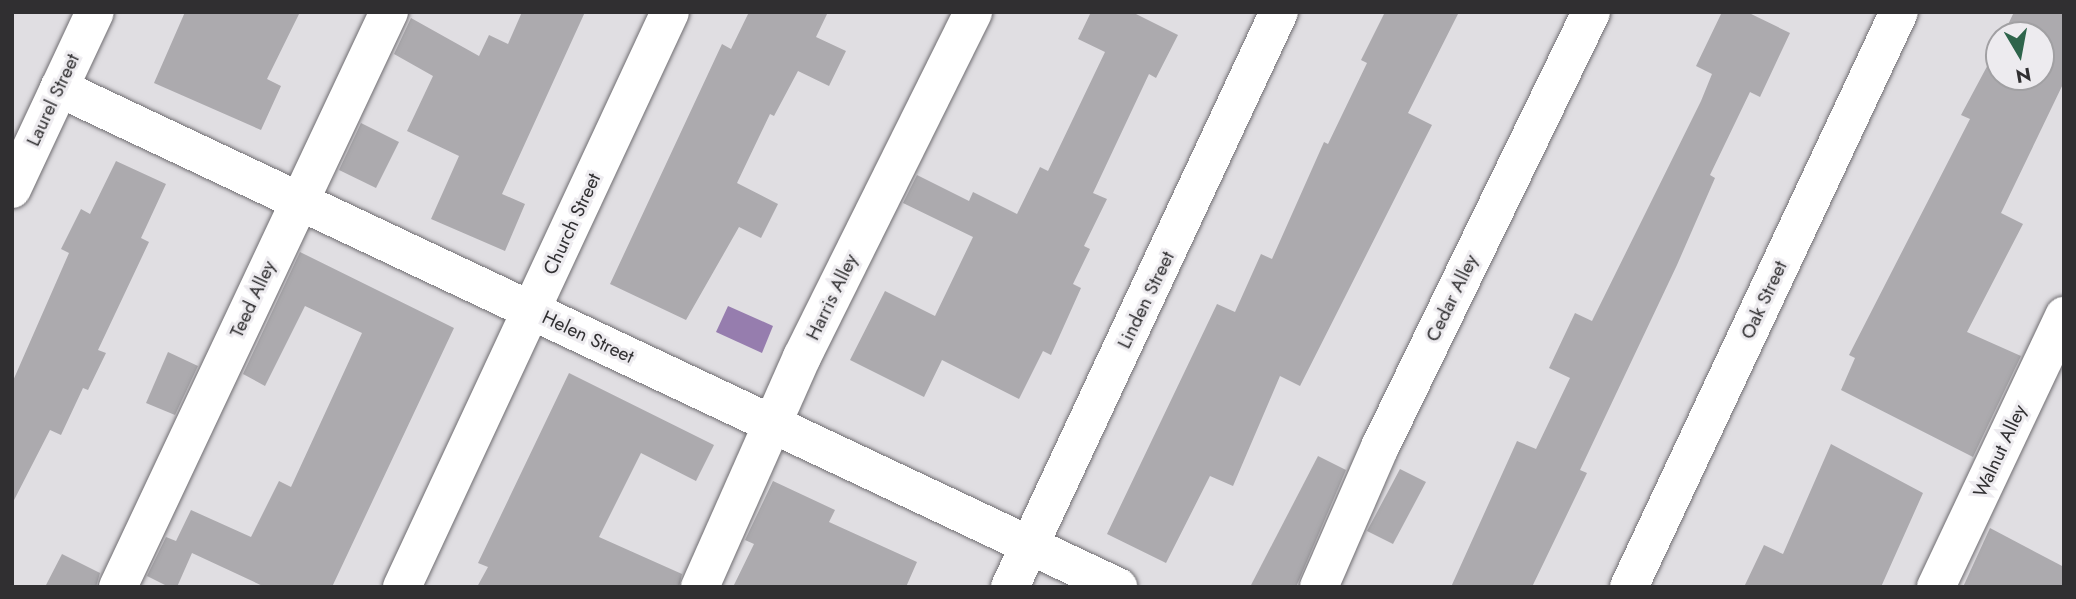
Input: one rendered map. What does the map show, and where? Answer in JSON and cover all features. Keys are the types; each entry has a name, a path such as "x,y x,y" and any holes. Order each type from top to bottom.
{"street":[{"name":"Laurel Street","path":"12,189 94,12"},
{"name":"Teed Alley","path":"118,587 388,12"},
{"name":"Church Street","path":"402,587 670,12"},
{"name":"Harris Alley","path":"700,587 773,423 972,12"},
{"name":"Linden Street","path":"1010,587 1279,12"},
{"name":"Cedar Alley","path":"1319,587 1380,447 1591,12"},
{"name":"Oak Street","path":"1629,587 1899,12"},
{"name":"Helen Street","path":"59,88 1118,587"},
{"name":"Walnut Alley","path":"1936,587 2064,316"}],"shaded area":[{"path":"728,306 773,326 762,353 716,332"}],"building":[{"path":"185,12 300,12 267,79 281,86 261,130 154,83"},
{"path":"522,12 585,12 502,194 525,204 505,251 431,219 459,156 407,131 433,76 394,54 411,18 479,56 489,35 508,44"},
{"path":"749,12 828,12 816,37 846,51 829,86 798,71 774,116 770,114 737,183 778,204 761,238 739,227 686,320 610,284 722,44 731,49"},
{"path":"1091,12 1132,12 1178,35 1156,78 1149,74 1093,193 1107,199 1084,246 1090,249 1073,284 1081,288 1051,355 1043,351 1019,399 942,360 924,397 850,360 885,291 935,316 973,237 903,203 917,175 969,201 973,192 1017,214 1040,167 1048,171 1105,52 1078,39"},
{"path":"1385,12 1459,12 1408,113 1432,125 1300,386 1280,376 1233,486 1210,476 1166,563 1107,534 1217,304 1235,312 1261,254 1272,259 1324,142 1328,144 1367,63 1361,60"},
{"path":"1722,12 1747,12 1790,33 1760,97 1750,92 1710,175 1715,178 1677,265 1580,470 1587,473 1532,587 1451,587 1517,441 1536,449 1570,378 1549,368 1575,313 1592,321 1701,101 1712,74 1696,66"},
{"path":"2014,12 2064,12 2064,82 2001,213 2023,224 1967,332 2021,356 1973,457 1841,390 1855,358 1849,355 1970,119 1961,115 1985,70 1985,91 2055,91 2055,21 2010,21"},
{"path":"361,123 399,142 376,188 339,170"},
{"path":"116,161 166,184 141,238 149,242 98,350 106,353 88,390 83,388 61,435 50,430 12,504 12,383 69,253 61,249 81,209 90,214"},
{"path":"300,252 454,328 332,587 265,587 192,553 177,587 169,587 147,576 166,537 176,541 191,510 251,537 279,481 291,487 362,333 305,306 265,386 243,374"},
{"path":"168,352 198,366 175,415 146,403"},
{"path":"569,373 714,445 696,481 641,453 599,537 682,574 679,587 477,587 488,567 478,563"},
{"path":"1831,444 1923,493 1881,587 1744,587 1764,545 1783,554"},
{"path":"1318,456 1346,470 1296,587 1250,587"},
{"path":"1400,469 1426,482 1393,544 1367,531"},
{"path":"773,481 835,510 829,522 917,562 906,587 733,587 754,544 745,540"},
{"path":"1990,528 2064,567 2064,587 1963,587"},
{"path":"62,554 100,573 96,587 45,587"}]}
